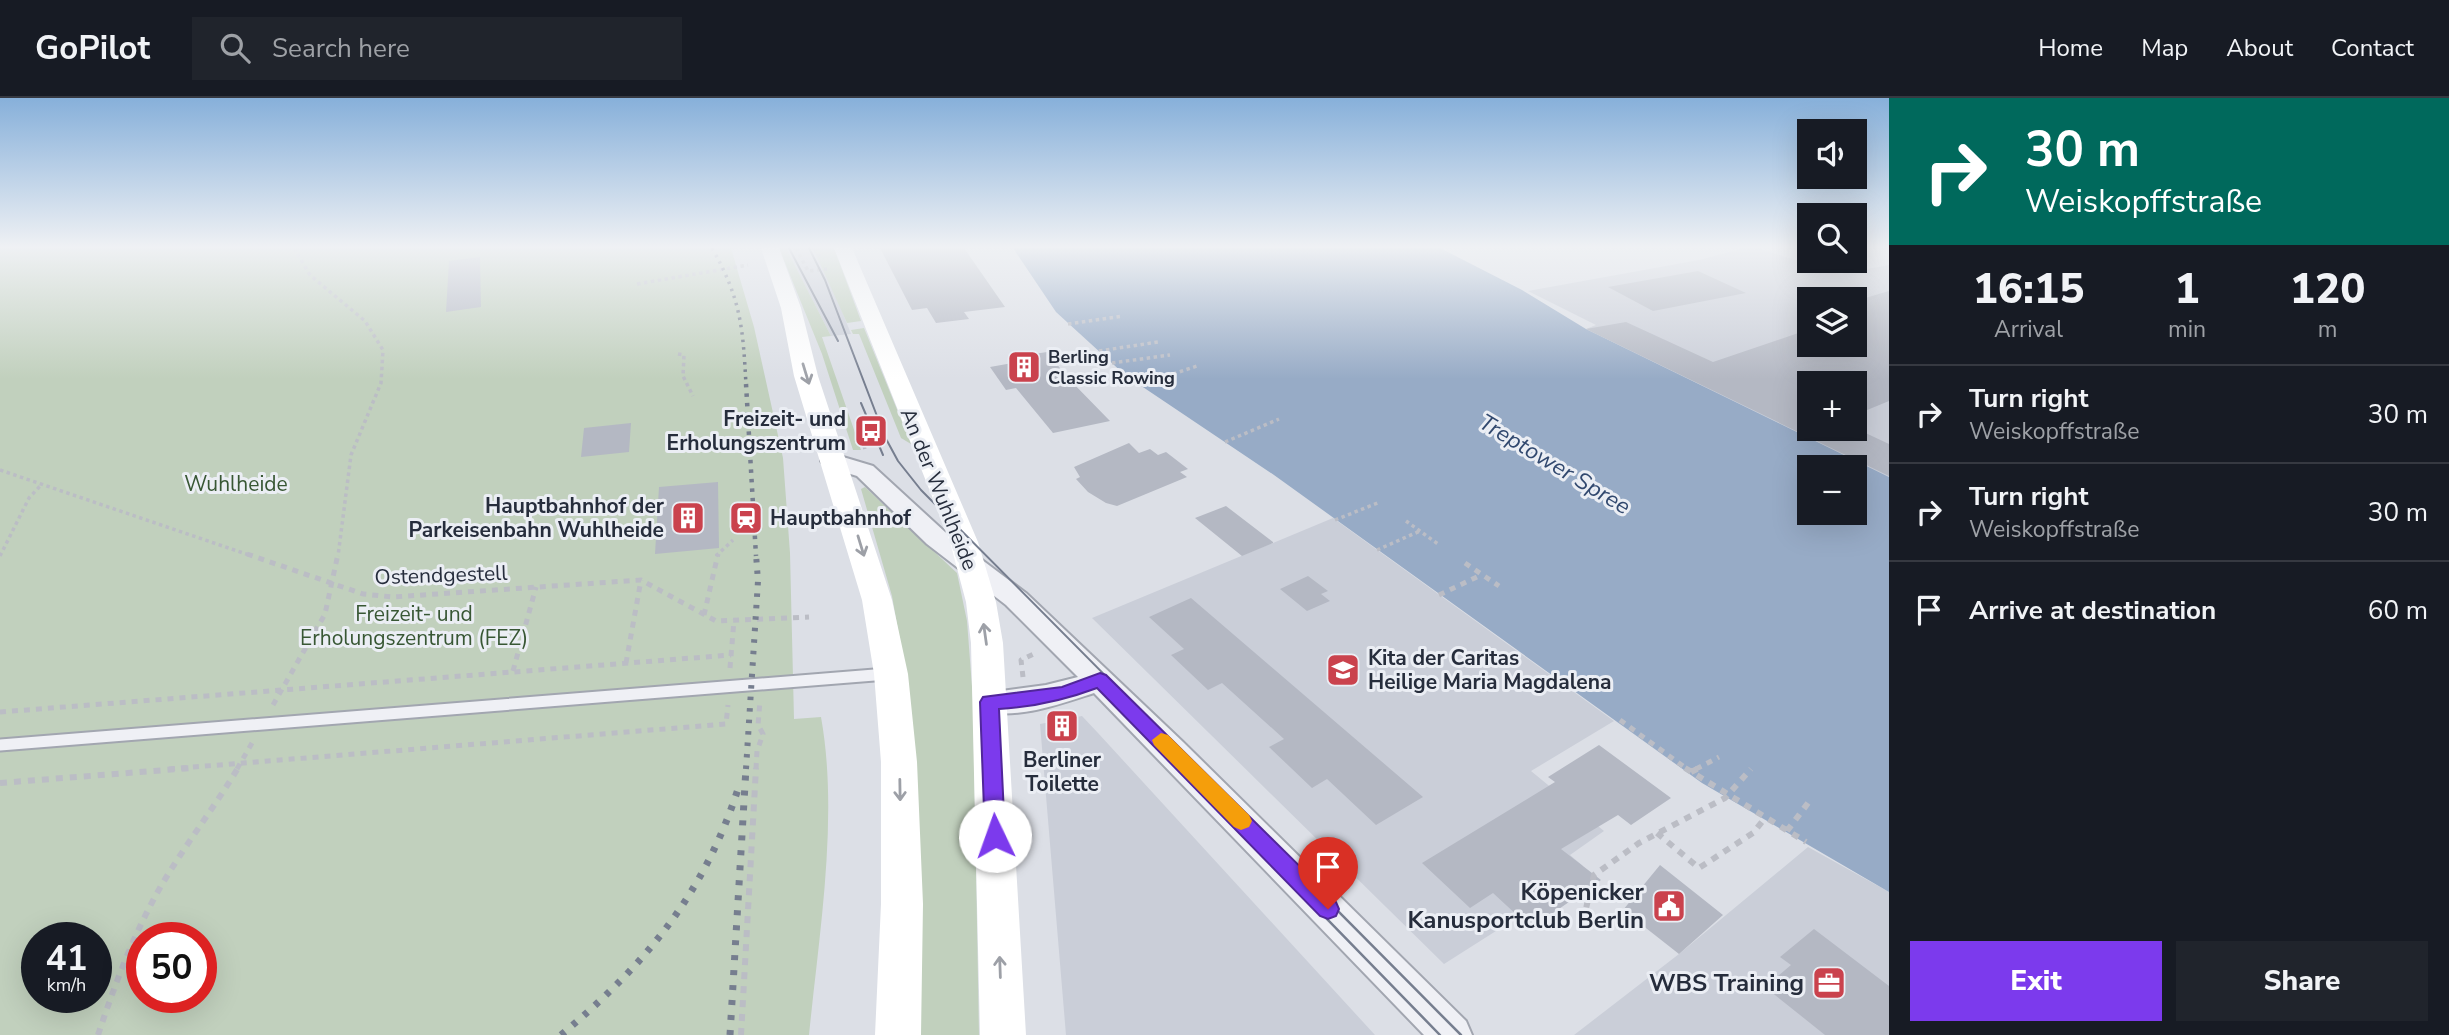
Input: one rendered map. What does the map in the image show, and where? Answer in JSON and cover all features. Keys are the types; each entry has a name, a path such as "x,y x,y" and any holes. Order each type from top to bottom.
{"main road":[{"path":"786,292 796,341 877,600 891,674 899,762 902,891 898,1035"},
{"name":"An der Wuhlheide","path":"861,292 971,564 986,643 1007,696 1003,1035"}],"street":[{"path":"833,461 865,471 936,538 1016,599 1100,680 1452,1035"},
{"path":"1007,696 1027,701 1065,693 1100,680"}],"lane":[{"path":"0,745 891,674"}],"path":[{"path":"282,688 328,605 353,447 382,376 383,351 371,327 331,292"},
{"path":"1068,324 1124,316"},
{"path":"1099,351 1158,342"},
{"path":"678,354 684,355 683,376 693,396"},
{"path":"1112,363 1170,355"},
{"path":"1140,385 1197,366"},
{"path":"1225,442 1279,419"},
{"path":"866,437 861,438 867,457"},
{"name":"Ostendgestell","path":"0,470 363,594 393,597 641,580"},
{"path":"0,556 29,498 41,485"},
{"path":"1335,520 1380,502"},
{"path":"1406,521 1438,544"},
{"path":"1377,550 1420,531"},
{"path":"704,615 716,556 733,540"},
{"path":"1465,563 1499,586"},
{"path":"1439,595 1482,575"},
{"path":"626,663 641,580 716,621 809,617"},
{"path":"513,671 536,587"},
{"path":"0,783 726,724 734,620"},
{"path":"1007,696 1021,660 1040,652"},
{"path":"0,712 731,655"},
{"path":"1033,655 1041,664"},
{"path":"741,1035 757,751 763,741 758,725 761,683"},
{"path":"1620,720 1691,772 1807,842"},
{"path":"97,1035 117,977 142,923 170,871 243,762 263,724"},
{"path":"1691,772 1719,757"},
{"path":"1583,921 1594,875 1657,833 1728,796 1751,769"},
{"path":"1787,831 1808,803"},
{"path":"1657,833 1699,868 1753,833 1765,818"}],"shaded area":[{"path":"808,292 834,292 851,334 831,336"},
{"path":"1529,292 1797,292 1797,357 1867,357 1867,292 1889,292 1889,477 1867,466 1867,455 1844,455 1815,441 1867,441 1867,371 1797,371 1797,432 1586,329 1596,325"},
{"name":"Kita der Caritas Heilige Maria Magdalena","path":"1333,518 1614,721 1531,771 1604,831 1570,855 1583,866 1568,876 1586,890 1531,928 1518,917 1444,964 1092,618"},
{"path":"1082,716 1375,1035 1066,1035 1040,724"},
{"path":"1808,847 1889,892 1889,1035 1574,1035 1679,954"}],"green space":[{"name":"Wuhlheide","path":"0,292 744,292 783,458 790,553 794,719 821,717 826,755 828,835 809,1035 0,1035"},
{"path":"797,292 808,292 831,336 822,337 861,450 853,450 822,354"},
{"path":"833,292 850,292 861,321 847,323"},
{"path":"864,328 911,444 901,438 859,334 853,334 851,330"},
{"path":"865,487 957,573 967,621 973,700 979,1035 918,1035 908,686 892,596 861,489"}],"water":[{"name":"Treptower Spree","path":"1042,292 1525,292 1586,329 1797,432 1797,441 1815,441 1844,455 1797,455 1797,525 1867,525 1867,466 1889,477 1889,892 1702,783 1274,475 1125,375 1056,312"}],"building":[{"path":"447,292 481,292 481,307 446,312"},
{"path":"903,292 994,292 1005,307 964,312 969,319 936,323 927,308 912,310"},
{"path":"1617,292 1746,293 1653,311"},
{"path":"1889,292 1889,401 1867,410 1867,371 1797,371 1797,431 1586,329 1626,322 1713,362 1797,333 1797,357 1867,357 1867,297"},
{"path":"1047,352 1110,421 1053,433 1016,388 1006,390 990,367 1018,362 1014,357"},
{"path":"631,423 629,452 581,457 584,428"},
{"path":"1867,434 1889,444 1889,476 1867,465 1867,455 1846,455 1817,441 1867,441"},
{"path":"1129,443 1139,453 1150,449 1158,455 1166,452 1188,469 1180,472 1187,477 1117,506 1088,492 1076,479 1080,477 1074,467"},
{"name":"Hauptbahnhof der Parkeisenbahn Wuhlheide","path":"718,482 719,548 655,554 659,487"},
{"path":"1226,506 1273,543 1242,556 1195,518"},
{"path":"1308,576 1328,591 1321,594 1330,601 1307,611 1280,589"},
{"path":"1191,598 1423,797 1376,825 1327,779 1312,788 1269,747 1284,739 1222,683 1208,690 1171,655 1184,649 1149,617"},
{"path":"1599,745 1671,798 1631,825 1618,815 1561,849 1601,880 1531,928 1493,893 1470,908 1422,863 1555,782 1548,777"},
{"name":"Köpenicker Kanusportclub Berlin","path":"1660,865 1723,915 1679,954 1623,910"},
{"name":"WBS Training","path":"1814,929 1889,986 1889,1035 1825,1035 1765,987 1791,965 1780,957"}],"tram line":[{"path":"812,292 838,341"},
{"path":"829,292 885,437 898,461 921,490 1198,769"},
{"path":"861,403 883,455"},
{"path":"1174,761 1182,769"},
{"path":"1180,768 1440,1035"},
{"path":"1196,768 1461,1035"}],"railway":[{"path":"732,292 744,347 746,385"},
{"path":"746,384 756,556"},
{"path":"746,769 758,581 756,554"},
{"path":"730,1035 746,768"},
{"path":"561,1035 620,981 669,924 709,860 739,786"}],"slow traffic":[{"path":"1161,740 1241,821"}],"place":[{"name":"Berling Classic Rowing","path":"1024,367"},
{"name":"Freizeit- und Erholungszentrum","path":"871,431"},
{"name":"Hauptbahnhof der Parkeisenbahn Wuhlheide","path":"688,518"},
{"name":"Hauptbahnhof","path":"746,518"},
{"name":"Kita der Caritas Heilige Maria Magdalena","path":"1343,670"},
{"name":"Berliner Toilette","path":"1062,726"},
{"name":"Köpenicker Kanusportclub Berlin","path":"1669,906"},
{"name":"WBS Training","path":"1829,983"}],"route":[{"path":"995,836 990,702 1027,701 1065,693 1100,680 1328,909"}],"park label":[{"name":"Freizeit- und Erholungszentrum (FEZ)","path":"414,626"}]}
